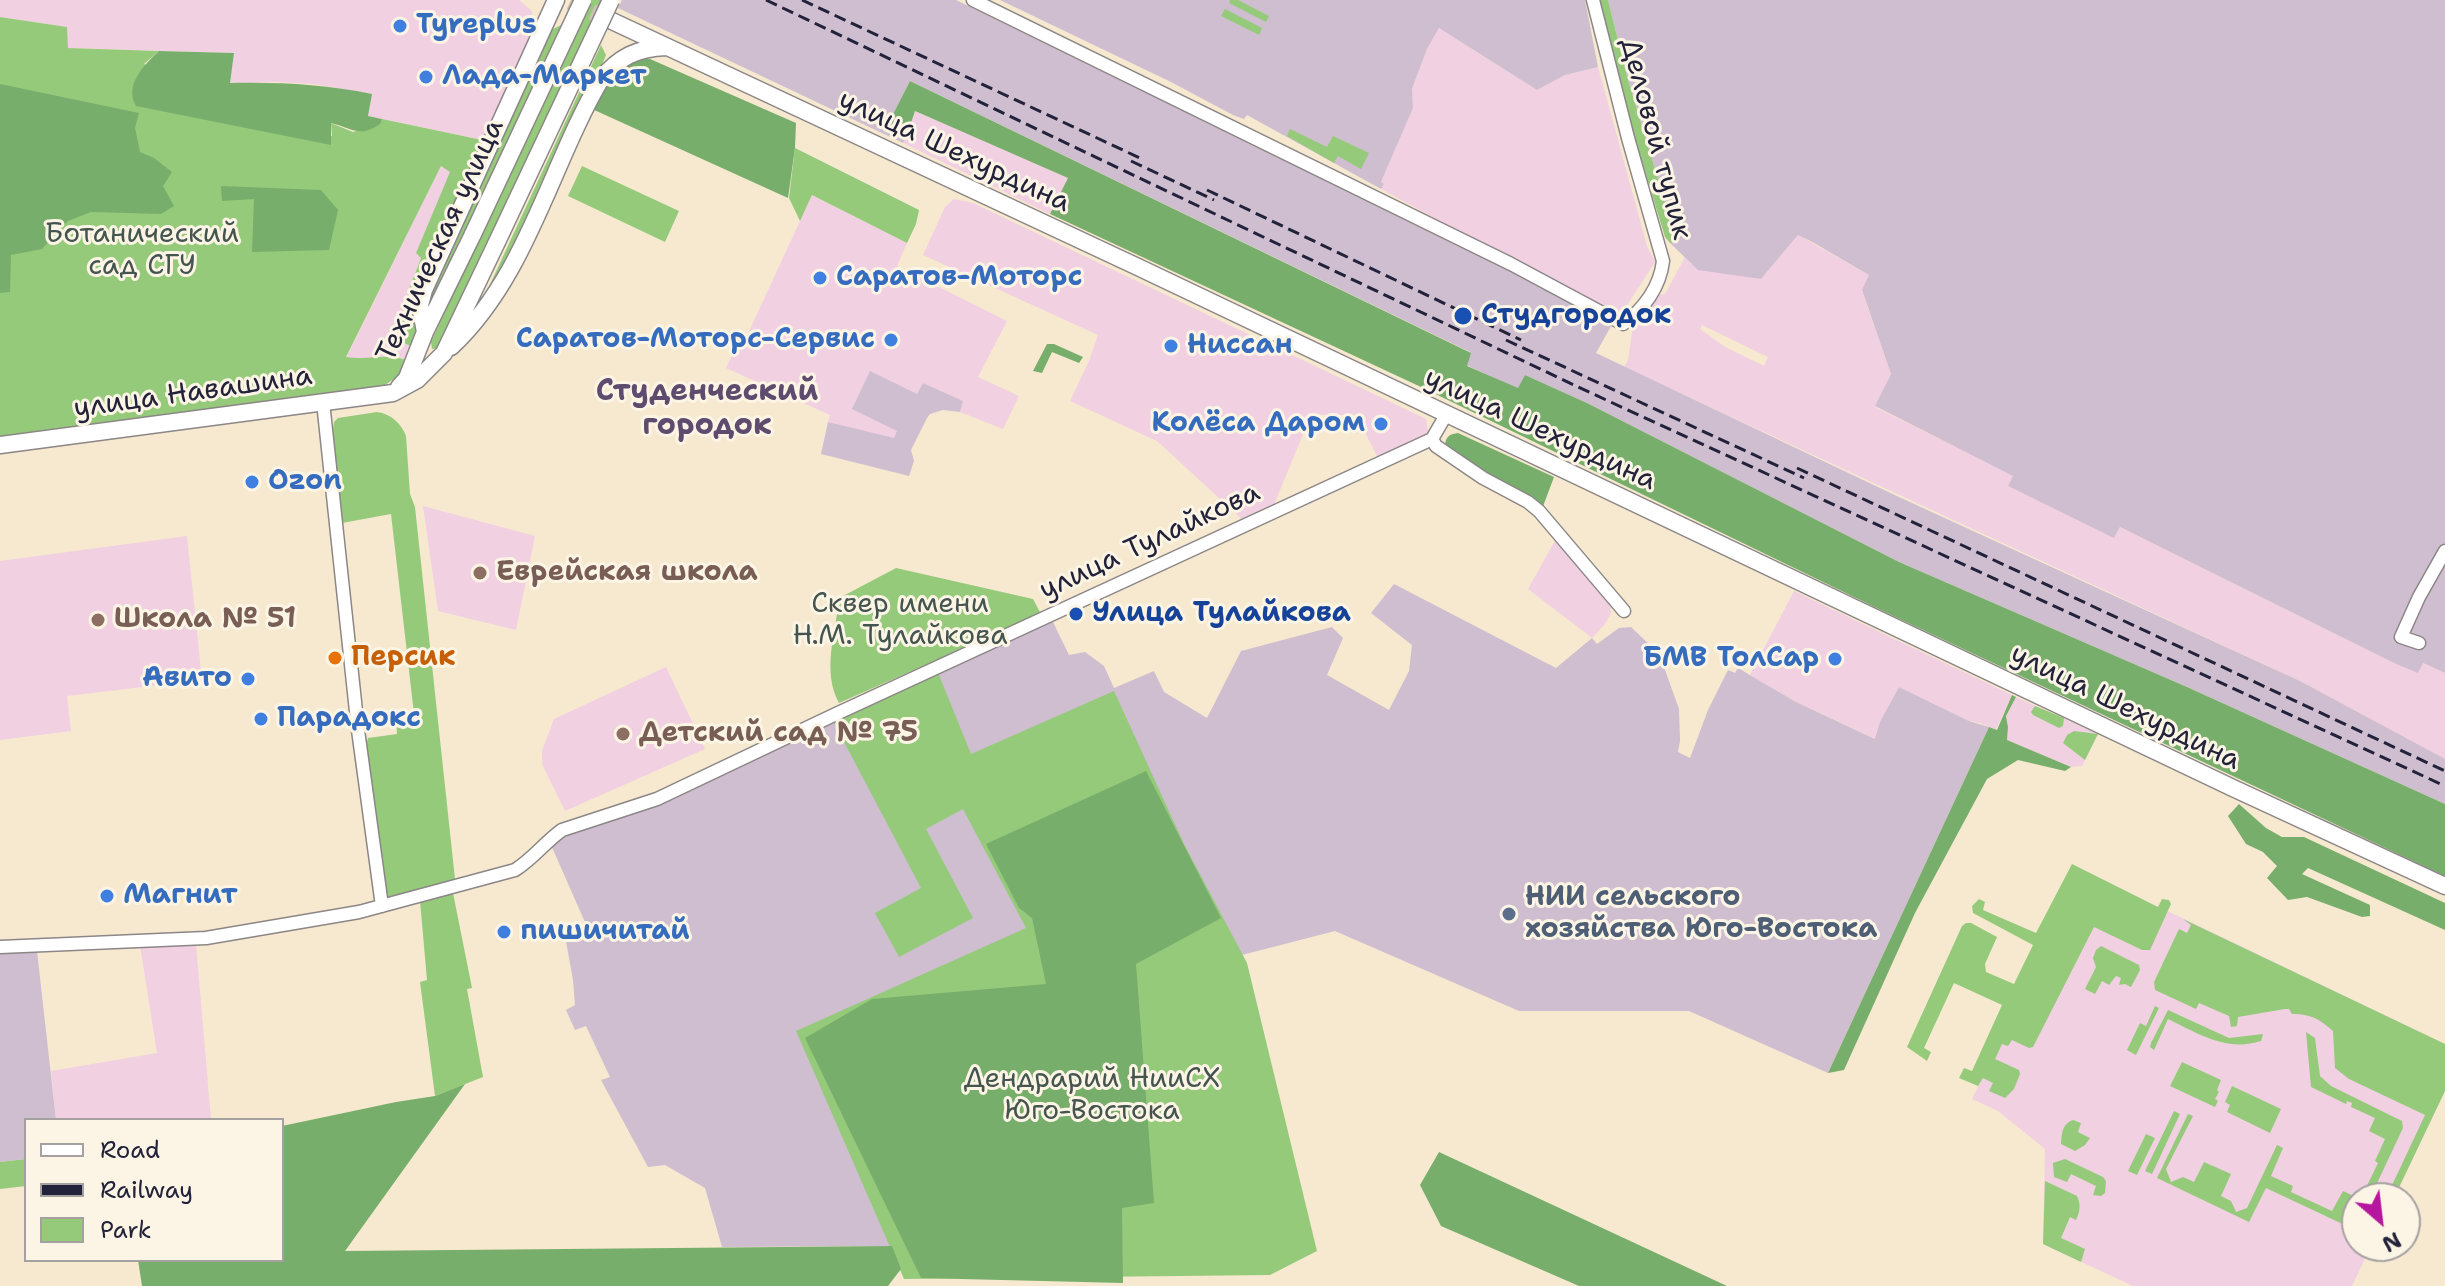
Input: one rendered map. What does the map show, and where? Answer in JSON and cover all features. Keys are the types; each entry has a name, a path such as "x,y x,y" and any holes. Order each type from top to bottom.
{"main road":[{"name":"Техническая улица","path":"393,393 407,378 473,234 569,0"},
{"path":"424,337 420,305 424,290 569,0"},
{"name":"Техническая улица","path":"393,393 417,380 442,355 611,0"},
{"name":"улица Шехурдина","path":"612,21 2445,886"},
{"path":"442,355 482,314 505,281 601,79 634,51 668,47"},
{"name":"улица Навашина","path":"0,445 393,393"}],"street":[{"name":"Деловой тупик","path":"973,0 1511,264 1623,324 1635,316 1656,288 1662,277 1663,261 1593,0"},
{"path":"424,337 421,351 425,358 432,360 442,355"},
{"path":"323,402 359,737 382,906"},
{"path":"1446,415 1432,439 1436,446 1539,511 1624,611"},
{"name":"улица Тулайкова","path":"0,947 206,938 359,912 515,870 527,863 550,838 562,830 657,799 1432,439"},
{"path":"2419,643 2401,637 2445,551"}],"shaded area":[{"path":"0,0 519,0 531,10 537,29 487,141 368,116 371,94 313,84 229,84 234,53 68,48 66,27 0,17"},
{"path":"622,0 956,0 1614,321 1596,353 1899,497 2300,681 2445,759 2445,804 2187,687 1899,562 1587,403 1525,375 1518,389 1466,365 1470,352 910,81 889,122 908,132 903,143 618,8"},
{"path":"1000,0 1585,0 1598,67 1565,75 1537,90 1439,28 1427,49 1412,89 1413,108 1381,182 1384,184 1381,189 1247,115 1244,119 1233,115"},
{"path":"1608,0 2445,0 2445,673 2423,663 2418,673 2394,663 2120,527 2114,538 2008,486 2013,476 1875,406 1891,374 1862,290 1869,275 1814,243 1798,235 1761,279 1698,270 1671,244 1675,235 1628,80"},
{"path":"1439,28 1537,90 1565,75 1598,67 1647,246 1655,262 1619,318 1381,189 1384,184 1381,182 1413,108 1412,90 1427,49"},
{"path":"915,111 1069,178 1050,214 903,143"},
{"path":"441,166 451,172 416,253 421,258 404,303 402,337 404,343 415,348 408,361 397,356 367,360 346,358"},
{"path":"812,195 907,243 897,266 1007,321 978,377 1019,396 1003,429 960,412 962,401 923,383 894,439 828,422 830,415 726,368 740,339 745,340"},
{"path":"954,199 973,203 1420,416 1426,419 1428,432 1424,437 1378,458 1356,415 1311,415 1273,507 1243,520 1157,441 1070,401 1098,335 923,255 945,207"},
{"path":"1798,235 1869,275 1862,291 1891,374 1875,407 2014,476 2008,486 2115,537 2120,527 2394,663 2422,663 2445,673 2445,760 2300,681 1624,367 1628,360 1633,326 1656,295 1665,294 1685,257 1691,264 1761,279","holes":["1702,325 1768,357 1764,366 1725,347 1700,329"]},
{"path":"870,371 917,394 923,383 963,401 960,412 943,410 927,418 911,450 914,461 909,476 821,454 828,422 894,438 897,431 852,409"},
{"name":"Еврейская школа","path":"423,506 535,536 516,630 438,611"},
{"name":"Школа № 51","path":"187,536 202,680 67,696 71,731 0,740 0,561"},
{"path":"1557,537 1610,603 1611,613 1592,638 1528,589"},
{"name":"НИИ сельского хозяйства Юго-Востока","path":"1394,584 1556,668 1592,638 1597,644 1619,628 1631,627 1653,648 1665,670 1679,709 1678,752 1690,758 1708,710 1728,670 1735,673 1738,668 1796,702 1875,739 1880,722 1899,687 1969,721 1989,727 1828,1073 1689,1011 1519,1011 1335,931 1238,956 1032,918 892,1246 722,1247 705,1188 665,1165 648,1167 601,1080 610,1077 586,1026 575,1030 566,1010 575,1005 566,941 588,929 551,845 558,839 673,797 842,715 1052,620 1069,655 1085,652 1104,666 1114,688 1154,671 1164,692 1207,718 1241,651 1332,627 1343,638 1327,675 1389,710 1409,671 1412,645 1371,613"},
{"path":"1794,591 2012,695 1996,730 1969,721 1899,687 1876,739 1796,702 1750,675"},
{"name":"Детский сад № 75","path":"666,667 705,749 565,811 542,764 542,751 554,719"},
{"path":"2016,697 2098,734 2082,766 2071,767 2007,740 2006,716"},
{"path":"2157,906 2445,1044 2445,1091 2402,1182 2341,1182 2341,1262 2363,1262 2352,1286 2133,1286 2043,1244 2045,1149 1998,1111 1972,1099 2010,1018 2082,919"},
{"path":"196,944 211,1118 56,1118 51,1071 157,1053 140,945"},
{"path":"37,951 56,1118 24,1118 24,1159 0,1162 0,953"}],"green space":[{"path":"591,0 603,0 440,348 432,349 431,342"},
{"path":"1230,0 1238,0 1269,16 1266,22 1229,3"},
{"path":"1599,0 1608,0 1628,80 1675,235 1671,244 1665,237 1634,136"},
{"path":"1225,9 1262,28 1259,35 1221,16"},
{"name":"Ботанический сад СГУ","path":"0,17 67,27 68,48 159,51 144,64 332,136 331,123 353,132 381,123 382,119 487,141 414,304 418,339 415,348 404,343 402,321 409,289 421,258 416,253 450,172 441,166 346,357 393,357 408,361 399,373 380,387 0,438"},
{"path":"561,25 432,304 428,300 551,30"},
{"path":"601,45 606,55 604,60 502,279 480,306"},
{"path":"159,51 234,53 230,83 301,84 372,94 368,116 382,119 381,123 361,131 331,123 331,145 136,106 132,91 134,83"},
{"path":"637,59 650,59 796,123 788,198 592,109 611,72"},
{"path":"910,81 1471,353 1467,366 1518,388 1525,375 1587,403 1899,562 2187,687 2445,804 2445,876 1887,613 1421,387 1050,214 1068,178 915,111 908,132 889,122"},
{"path":"0,84 139,113 135,128 140,152 172,172 163,186 174,206 161,214 91,212 68,221 42,249 11,255 10,292 0,293"},
{"path":"1290,129 1327,147 1333,136 1369,153 1361,169 1338,156 1334,163 1287,136"},
{"path":"795,148 919,210 907,243 812,195 800,221 789,198"},
{"path":"582,166 679,211 665,242 568,196"},
{"path":"221,186 321,190 338,210 329,250 252,252 254,199 222,201"},
{"path":"1047,344 1083,357 1079,363 1052,352 1042,373 1033,371"},
{"path":"377,412 395,420 406,436 410,494 415,507 455,879 395,899 387,897 385,893 366,745 368,738 397,734 396,717 414,714 391,514 342,523 333,429 338,418"},
{"path":"1458,433 1554,477 1542,509 1452,454 1445,445 1449,436"},
{"name":"Сквер имени Н.М. Тулайкова","path":"896,568 1033,599 1041,614 839,703 830,666 839,601"},
{"name":"Дендрарий НииСХ Юго-Востока","path":"937,670 971,754 1114,691 1184,844 1247,963 1317,1251 1270,1275 904,1279 796,1031 1026,928 963,809 926,829 973,918 899,957 875,913 921,888 833,721"},
{"path":"2012,695 2016,697 2006,716 2007,740 2071,767 2065,771 2018,760 1987,779 1915,913 1844,1070 1828,1073 1989,727 1997,730"},
{"path":"2035,706 2064,718 2063,726 2059,728 2033,715 2031,712"},
{"path":"2074,731 2098,734 2085,760 2063,743 2067,735"},
{"path":"1146,771 1221,918 1136,964 1154,1203 1122,1208 1123,1283 921,1278 805,1038 872,999 1046,984 1032,918 1019,908 986,844"},
{"path":"2239,804 2266,828 2282,837 2304,837 2445,903 2445,930 2308,868 2302,874 2370,905 2370,916 2362,917 2307,897 2288,900 2267,878 2277,866 2263,852 2246,844 2228,816"},
{"path":"2072,864 2158,907 2162,899 2169,900 2171,904 2150,950 2142,950 2094,927 2033,1047 2012,1040 2008,1046 2002,1044 1995,1059 2019,1070 2020,1074 2014,1089 2005,1098 1989,1091 1993,1083 1983,1078 1978,1086 1959,1078 1964,1068 1972,1071 2002,1005 1954,983 1924,1048 1931,1052 1927,1061 1907,1047 1962,926 1971,923 1997,937 1985,964 1986,972 2014,984 2033,945 1973,913 1972,906 1979,899 1985,902 1983,910 2036,933"},
{"path":"453,893 472,988 467,989 483,1077 435,1096 420,982 427,980 420,901"},
{"path":"2183,919 2445,1044 2445,1091 2402,1182 2394,1182 2425,1115 2349,1079 2335,1068 2333,1031 2323,1023 2285,1009 2238,1017 2237,1026 2231,1027 2229,1016 2199,1003 2196,1009 2155,990 2154,982 2179,929 2187,933 2191,925"},
{"path":"2101,946 2139,965 2140,970 2131,987 2119,985 2121,978 2116,976 2109,985 2102,981 2095,994 2085,989 2096,967 2093,958"},
{"path":"2155,1006 2159,1008 2136,1055 2127,1050 2140,1023 2146,1026"},
{"path":"2168,1010 2229,1038 2263,1034 2261,1041 2224,1043 2168,1019 2154,1050 2150,1047 2151,1043"},
{"path":"2306,1032 2315,1038 2320,1076 2331,1086 2402,1121 2403,1128 2378,1182 2369,1182 2385,1139 2369,1131 2375,1118 2351,1107 2352,1103 2347,1101 2346,1104 2311,1087"},
{"path":"2182,1062 2221,1080 2215,1107 2170,1086"},
{"path":"465,1084 345,1251 892,1246 901,1269 888,1286 142,1286 138,1262 284,1262 284,1126 435,1096"},
{"path":"2232,1086 2281,1109 2270,1133 2227,1112 2230,1105 2225,1102"},
{"path":"2174,1111 2180,1114 2152,1174 2145,1171"},
{"path":"2188,1114 2193,1116 2166,1169 2171,1182 2183,1177 2194,1182 2204,1162 2231,1174 2221,1196 2231,1201 2236,1212 2247,1208 2277,1145 2283,1148 2271,1176 2293,1186 2291,1192 2332,1211 2341,1195 2341,1223 2266,1188 2249,1222 2157,1178"},
{"path":"2073,1120 2081,1123 2078,1132 2090,1138 2075,1151 2061,1144 2065,1126"},
{"path":"2146,1134 2155,1138 2137,1175 2128,1171"},
{"path":"1439,1152 1727,1286 1579,1286 1441,1226 1420,1185"},
{"path":"24,1159 24,1186 0,1189 0,1162"},
{"path":"2065,1159 2103,1177 2106,1181 2105,1193 2093,1195 2096,1186 2071,1174 2067,1182 2054,1177 2053,1163"},
{"path":"2045,1181 2077,1196 2079,1211 2076,1220 2070,1217 2061,1238 2085,1249 2081,1262 2043,1244"}],"tunnel":[{"path":"570,2 612,21"}],"railway":[{"path":"766,0 1578,387 2445,786"},
{"path":"802,0 1142,159"},
{"path":"1131,161 1214,200"},
{"path":"1207,190 1521,340"},
{"path":"1506,340 1804,478"},
{"path":"1797,468 2445,771"}],"place":[{"name":"Tyreplus","path":"400,26"},
{"name":"Лада-Маркет","path":"426,77"},
{"name":"Саратов-Моторс","path":"820,278"},
{"name":"Студгородок","path":"1463,316"},
{"name":"Саратов-Моторс-Сервис","path":"891,340"},
{"name":"Ниссан","path":"1171,346"},
{"name":"Колёса Даром","path":"1381,424"},
{"name":"Ozon","path":"252,482"},
{"name":"Еврейская школа","path":"480,573"},
{"name":"Улица Тулайкова","path":"1076,614"},
{"name":"Школа № 51","path":"98,620"},
{"name":"Персик","path":"335,658"},
{"name":"БМВ ТолСар","path":"1835,659"},
{"name":"Авито","path":"248,679"},
{"name":"Парадокс","path":"261,719"},
{"name":"Детский сад № 75","path":"623,734"},
{"name":"Магнит","path":"107,896"},
{"name":"НИИ сельского хозяйства Юго-Востока","path":"1509,914"},
{"name":"пишичитай","path":"504,932"}],"district":[{"name":"Студенческий городок","path":"707,409"}]}
